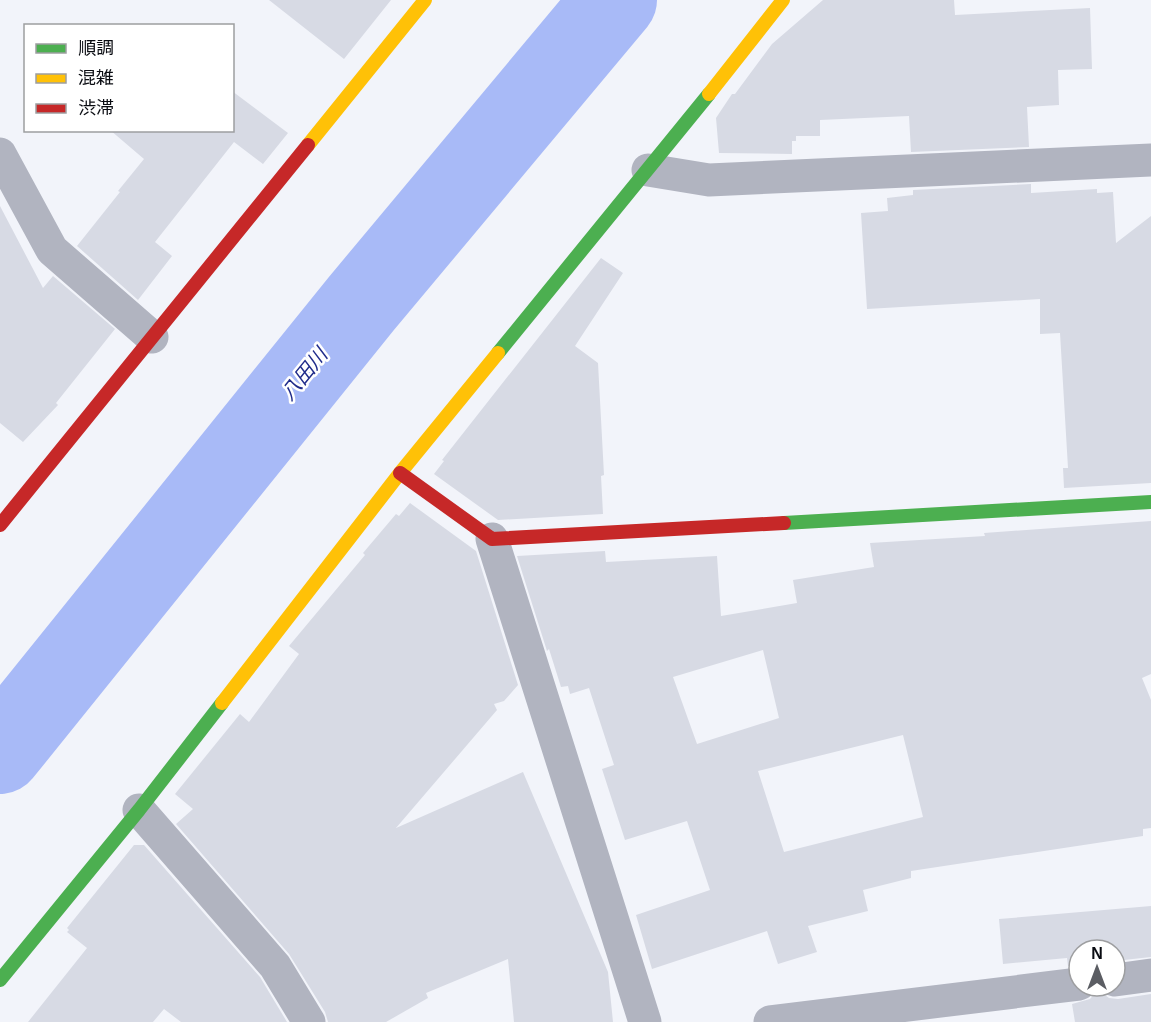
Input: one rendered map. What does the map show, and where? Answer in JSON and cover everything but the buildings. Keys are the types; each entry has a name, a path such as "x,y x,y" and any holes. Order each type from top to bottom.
{"street":[{"path":"0,525 425,0"},
{"path":"0,980 139,810 400,473 648,170 783,0"},
{"path":"0,154 52,250 152,338"},
{"path":"648,170 708,180 1151,159"},
{"path":"400,473 492,539 645,1022"},
{"path":"492,539 1151,502"},
{"path":"139,810 275,966 309,1022"},
{"path":"1127,978 1151,975"},
{"path":"770,1022 1067,985"}],"waterway":[{"name":"八田川","path":"0,752 361,304 615,0"}],"traffic: fast":[{"path":"498,353 709,94"},
{"path":"784,523 1151,502"},
{"path":"0,980 139,810 222,703"}],"traffic: slow":[{"path":"308,145 425,0"},
{"path":"709,94 783,0"},
{"path":"222,703 400,473 498,353"}],"traffic: jam":[{"path":"0,525 308,145"},
{"path":"400,473 492,539 784,523"}]}
